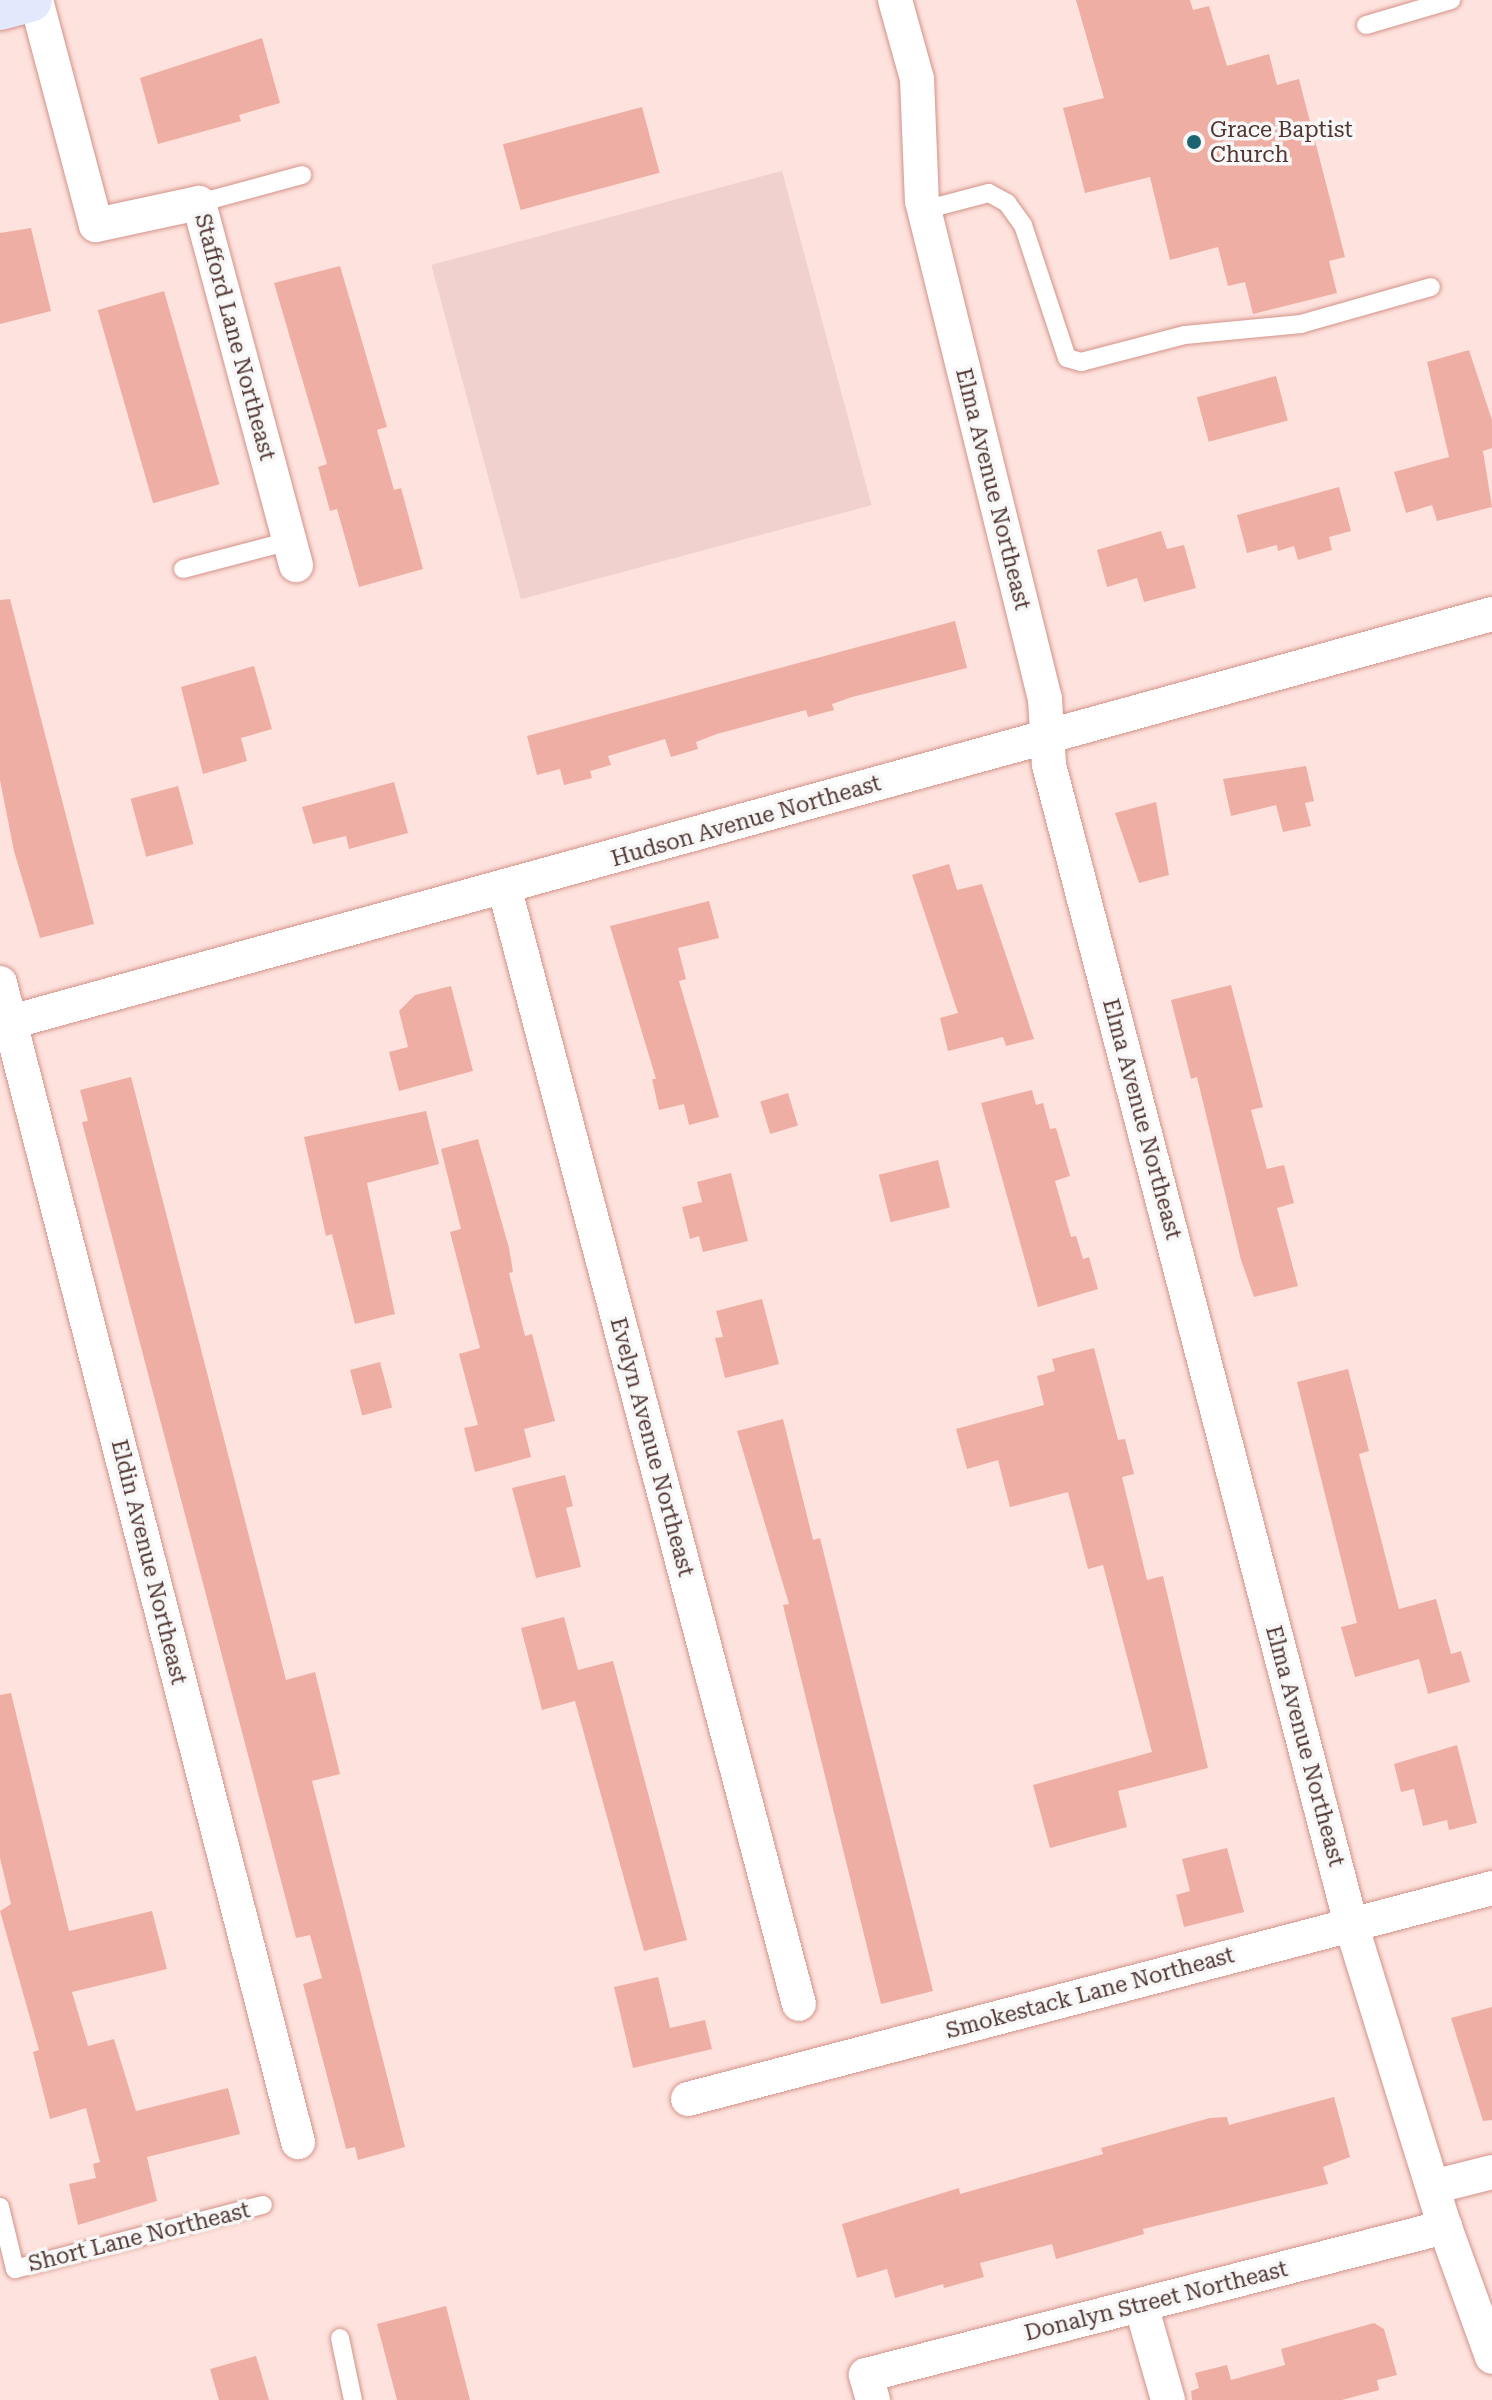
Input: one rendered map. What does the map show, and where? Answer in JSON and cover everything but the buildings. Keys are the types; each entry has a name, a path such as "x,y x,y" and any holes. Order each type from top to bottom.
{"main road":[{"path":"0,8 30,0"}],"street":[{"name":"Stafford Lane Northeast","path":"36,0 96,225 199,203 293,553"},
{"name":"Elma Avenue Northeast","path":"895,0 917,79 924,210 1045,699 1049,765 1351,1924 1445,2227 1492,2357"},
{"name":"Hudson Avenue Northeast","path":"5,1024 505,890 1492,614"},
{"name":"Evelyn Avenue Northeast","path":"505,890 799,2004"},
{"name":"Eldin Avenue Northeast","path":"0,983 5,1024 298,2142"},
{"name":"Smokestack Lane Northeast","path":"688,2099 1492,1888"},
{"path":"1433,2187 1492,2172"},
{"name":"Donalyn Street Northeast","path":"870,2387 1141,2305 1445,2227"},
{"path":"1141,2305 1168,2400"}],"lane":[{"path":"1366,25 1451,0"},
{"path":"199,203 302,175"},
{"path":"924,210 989,193 1007,203 1023,225 1067,358 1081,362 1185,335 1301,324 1431,287"},
{"path":"183,569 293,553"},
{"name":"Short Lane Northeast","path":"0,2207 7,2271 263,2205"},
{"path":"340,2338 353,2400"}],"shaded area":[{"path":"782,171 872,505 521,599 431,265"}],"place":[{"name":"Grace Baptist Church","path":"1194,142"}]}
